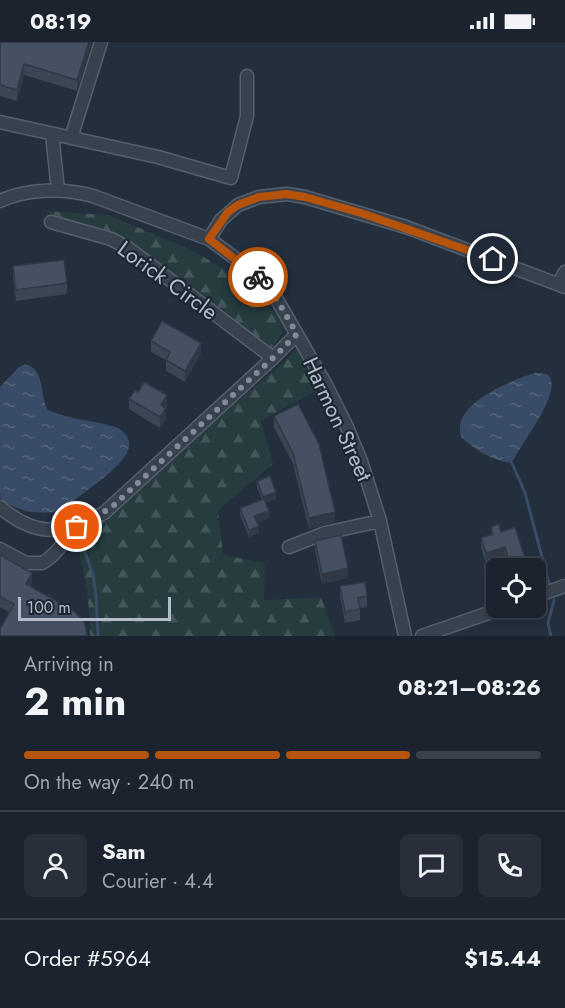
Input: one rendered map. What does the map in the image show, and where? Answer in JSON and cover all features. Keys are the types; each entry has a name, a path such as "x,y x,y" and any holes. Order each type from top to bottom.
{"street":[{"path":"71,138 101,42"},
{"path":"0,122 158,157 231,178 248,117 247,76"},
{"path":"52,134 58,190"},
{"name":"Harmon Street","path":"0,201 22,194 58,190 93,195 209,239 254,272 276,298 347,427 364,468 380,521 405,636"},
{"path":"209,239 228,212 238,205 259,197 286,194 305,197 395,224 561,285 565,272"},
{"name":"Lorick Circle","path":"51,222 111,239 128,248 273,358"},
{"path":"0,507 18,520 36,528 56,531 68,529 96,518 112,507 297,334"},
{"path":"289,547 325,533 380,521"},
{"path":"0,549 26,563 42,563 64,542 68,529"},
{"path":"546,593 565,586"},
{"path":"422,636 486,614"}],"green space":[{"path":"44,211 109,215 191,250 221,267 253,292 285,324 282,333 270,351 115,237"},
{"path":"297,348 310,364 321,388 261,421 273,464 218,510 223,555 265,563 264,600 321,597 335,636 90,636 88,596 82,566 79,552 68,529 112,507 282,364"}],"water":[{"path":"25,364 32,367 39,377 48,410 122,430 129,445 126,455 117,466 63,512 30,512 16,508 0,498 0,387 19,367"},
{"path":"534,373 548,375 552,382 550,393 539,419 512,463 484,454 461,437 460,425 465,414 474,404 498,388"}],"building":[{"path":"0,42 89,42 77,80 24,64 17,90 0,85"},
{"path":"64,260 67,283 16,290 13,266"},
{"path":"162,321 201,343 185,371 166,360 170,352 151,341"},
{"path":"144,382 167,395 161,405 166,408 160,417 129,399 135,390 138,392"},
{"path":"298,404 319,444 335,512 309,518 293,453 274,416"},
{"path":"270,476 276,492 263,497 257,481"},
{"path":"264,499 269,511 254,516 259,526 249,530 240,508"},
{"path":"499,524 501,532 515,527 525,558 508,558 505,547 486,553 481,538 493,534 491,527"},
{"path":"341,535 348,568 322,574 315,541"},
{"path":"0,555 32,573 26,584 74,611 84,622 87,636 0,636 0,629 14,604 0,597"},
{"path":"365,582 367,596 358,598 360,609 345,612 340,586"}],"waterway":[{"path":"512,463 525,493 549,583"},
{"path":"63,512 69,520"},
{"path":"81,534 85,539 84,549 93,575 98,636"},
{"path":"551,636 548,623 554,600"}],"way so far":[{"path":"77,527 112,507 297,334 276,298 258,277"}],"route":[{"path":"258,277 221,246 209,239 221,220 238,205 259,197 286,194 305,197 406,227 493,259"}]}
